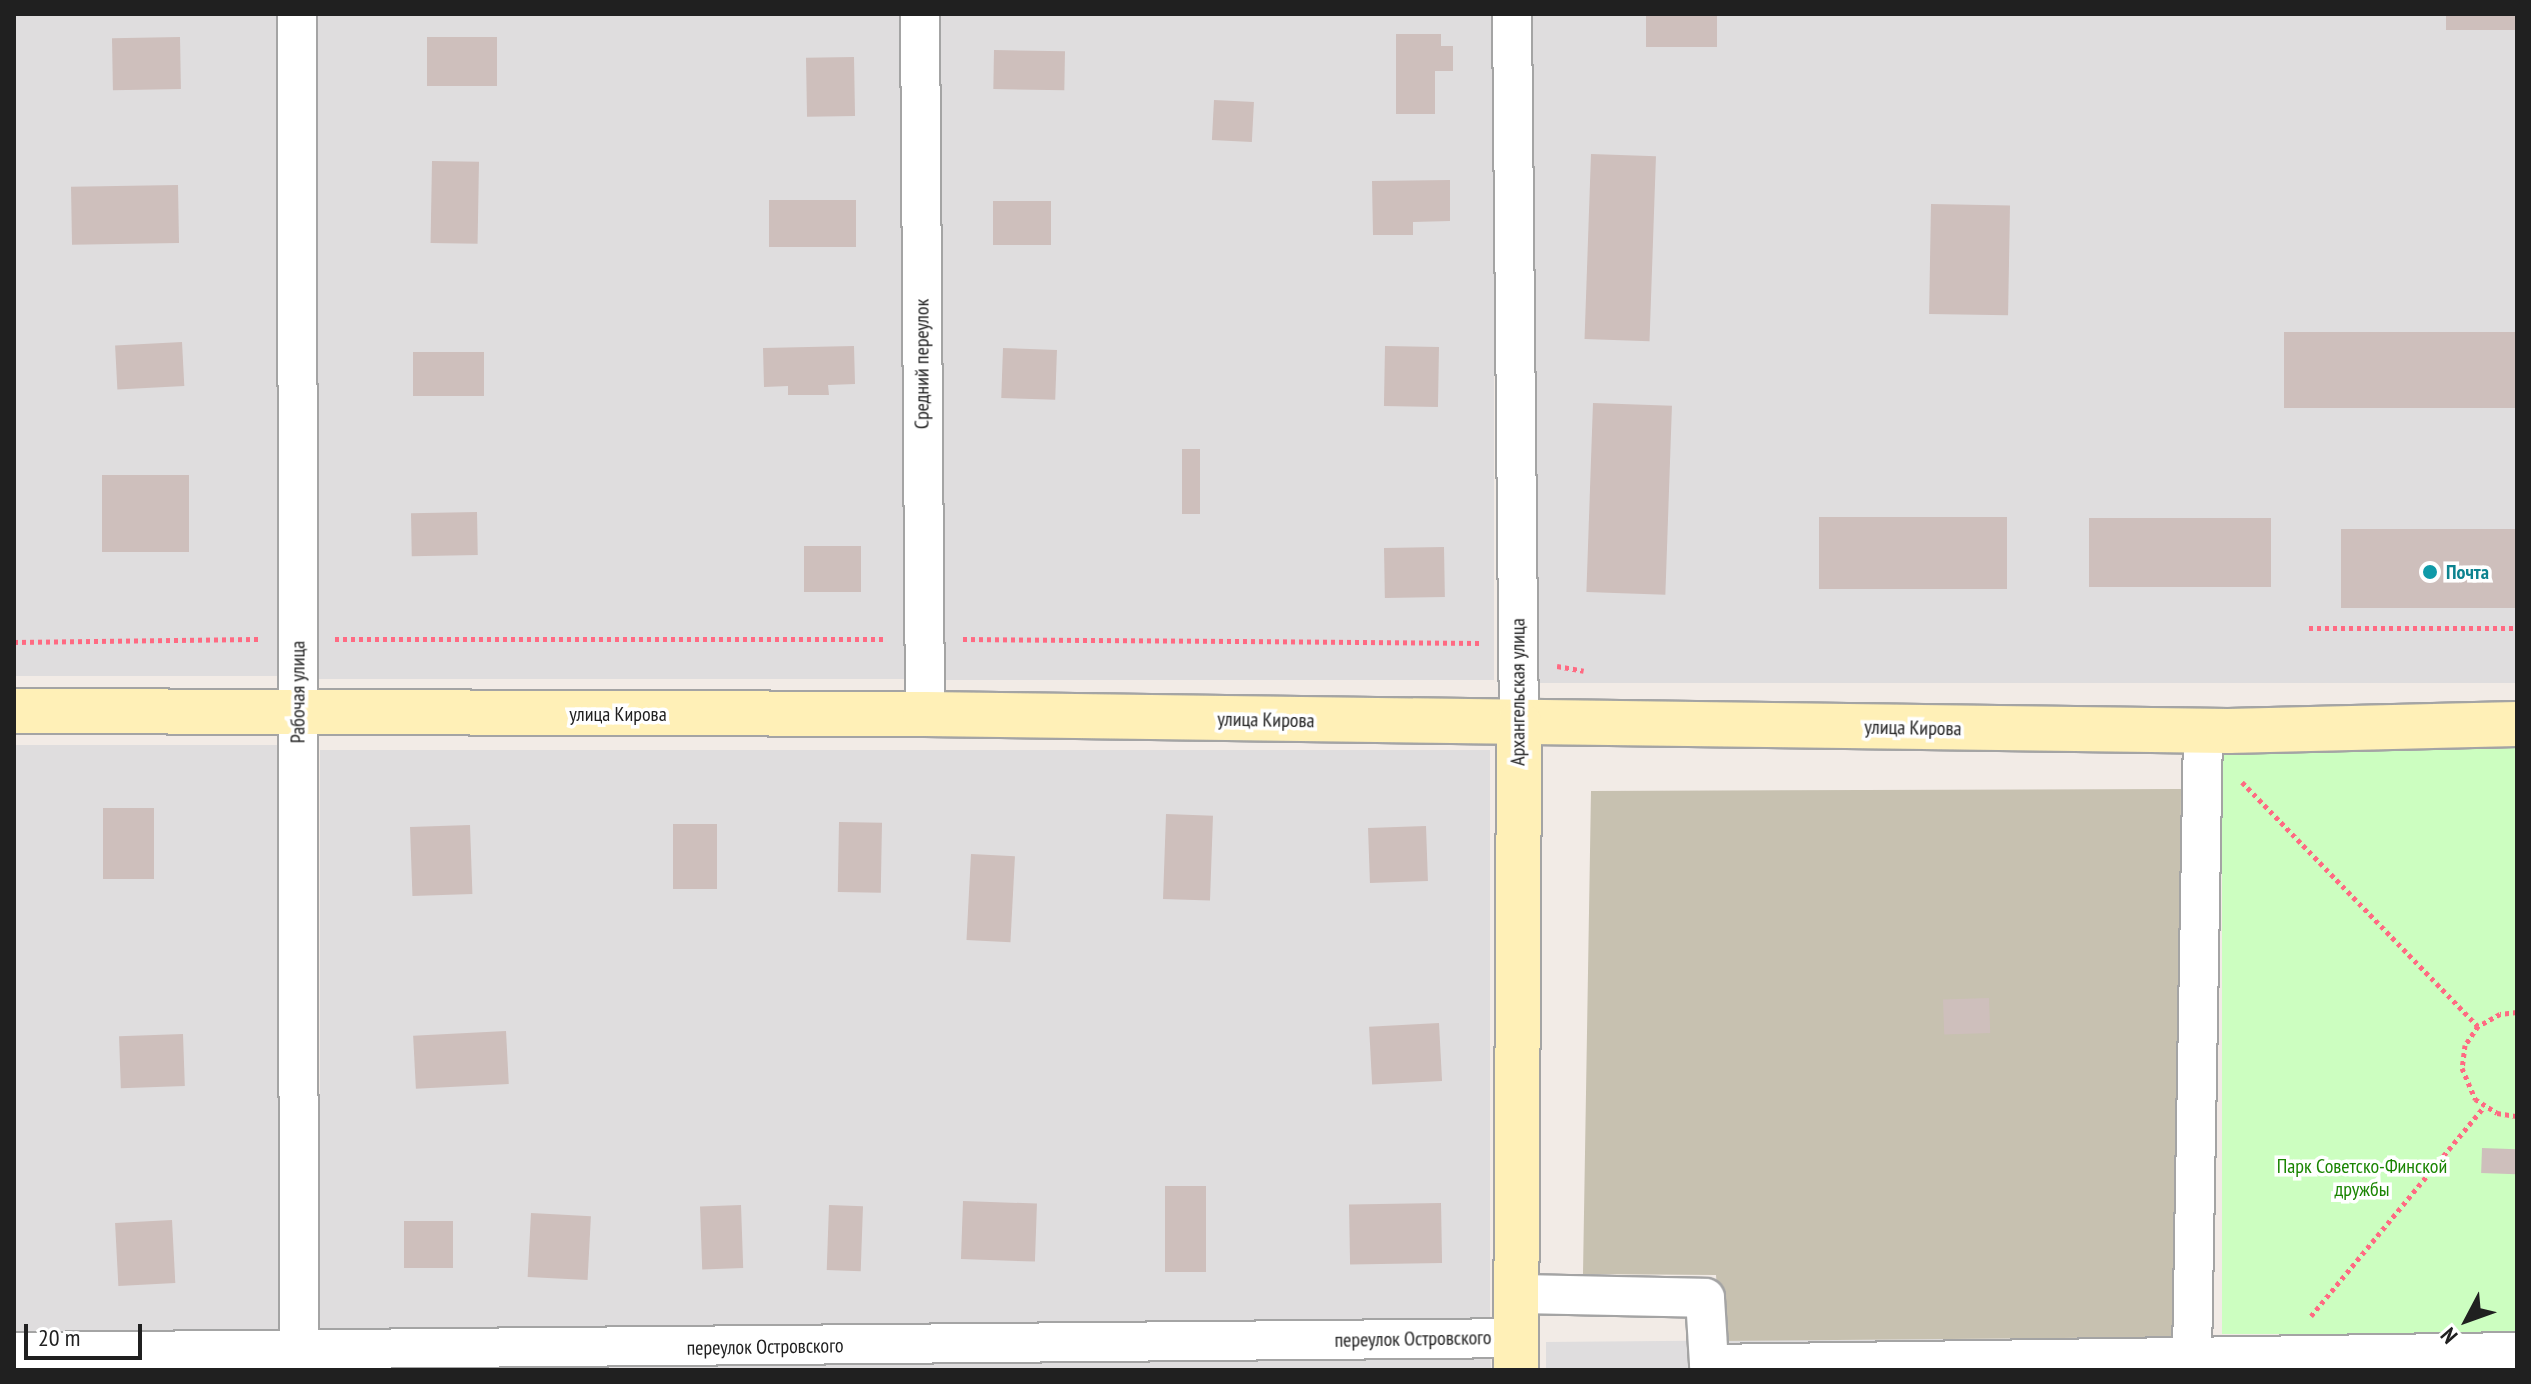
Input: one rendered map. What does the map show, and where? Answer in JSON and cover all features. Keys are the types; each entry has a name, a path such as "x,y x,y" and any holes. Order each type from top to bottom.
{"main road":[{"name":"улица Кирова","path":"14,711 925,714 2203,731 2517,724"},
{"name":"Архангельская улица","path":"1516,1354 1519,724"}],"street":[{"name":"Рабочая улица","path":"297,14 299,1362"},
{"name":"Средний переулок","path":"920,14 925,714"},
{"name":"Архангельская улица","path":"1512,14 1519,724"},
{"path":"2192,1356 2203,731"},
{"path":"1516,1294 1705,1298 1709,1364 2517,1352"},
{"name":"переулок Островского","path":"14,1352 299,1362 1516,1354"}],"path":[{"path":"2309,628 2517,628"},
{"path":"14,642 924,639 1518,643"},
{"path":"2240,780 2478,1026"},
{"path":"2517,1012 2500,1014 2478,1026 2465,1045 2462,1068 2468,1090 2484,1107 2517,1116"},
{"path":"2305,1324 2484,1107"}],"shaded area":[{"path":"14,14 281,14 281,676 14,676"},
{"path":"311,14 909,14 909,679 311,679"},
{"path":"932,14 1494,14 1494,680 932,680"},
{"path":"1529,14 2517,14 2517,683 1529,683"},
{"path":"14,745 280,745 280,1341 14,1341"},
{"path":"320,750 1490,750 1490,1342 320,1342"},
{"path":"2181,789 2179,1337 1720,1341 1716,1275 1583,1274 1591,791"},
{"path":"2517,1334 2517,1370 1546,1370 1546,1342"},
{"path":"1490,1352 1491,1370 316,1370 316,1362"}],"green space":[{"name":"Парк Советско-Финской дружбы","path":"2222,745 2517,745 2517,1334 2222,1334"}],"building":[{"path":"1646,14 1717,14 1717,47 1646,47"},
{"path":"2446,14 2517,14 2517,30 2446,30"},
{"path":"1396,34 1441,34 1441,46 1453,46 1453,71 1435,71 1435,114 1396,114"},
{"path":"180,37 181,89 113,90 112,38"},
{"path":"427,37 497,37 497,86 427,86"},
{"path":"994,50 1065,51 1064,90 993,89"},
{"path":"854,57 855,116 807,117 806,58"},
{"path":"1214,100 1254,102 1252,142 1212,140"},
{"path":"1591,154 1656,156 1650,341 1585,339"},
{"path":"432,161 479,162 478,244 431,243"},
{"path":"1450,180 1450,221 1413,222 1413,235 1373,235 1372,181"},
{"path":"178,185 179,243 72,245 71,187"},
{"path":"769,200 856,200 856,247 769,247"},
{"path":"993,201 1051,201 1051,245 993,245"},
{"path":"1931,204 2010,205 2008,315 1929,314"},
{"path":"2284,332 2517,332 2517,408 2284,408"},
{"path":"182,342 184,386 117,389 115,346"},
{"path":"854,346 855,384 828,385 829,395 788,395 788,386 764,387 763,348"},
{"path":"1385,346 1439,347 1438,407 1384,406"},
{"path":"1003,348 1057,350 1055,400 1001,398"},
{"path":"413,352 484,352 484,396 413,396"},
{"path":"1593,403 1672,406 1665,595 1586,592"},
{"path":"1182,449 1200,449 1200,514 1182,514"},
{"path":"102,475 189,475 189,552 102,552"},
{"path":"477,512 478,555 412,556 411,513"},
{"path":"1819,517 2007,517 2007,589 1819,589"},
{"path":"2089,518 2271,518 2271,587 2089,587"},
{"name":"Почта","path":"2341,529 2517,529 2517,608 2341,608"},
{"path":"804,546 861,546 861,592 804,592"},
{"path":"1444,547 1445,597 1385,598 1384,548"},
{"path":"103,808 154,808 154,879 103,879"},
{"path":"1166,814 1213,816 1210,901 1163,899"},
{"path":"839,822 882,823 881,893 838,892"},
{"path":"673,824 717,824 717,889 673,889"},
{"path":"470,825 472,894 412,896 410,827"},
{"path":"1426,826 1428,881 1370,883 1368,828"},
{"path":"971,854 1015,856 1010,942 966,940"},
{"path":"1989,998 1990,1033 1944,1035 1943,1000"},
{"path":"1439,1023 1442,1081 1372,1085 1369,1027"},
{"path":"506,1031 509,1084 416,1089 413,1036"},
{"path":"183,1034 185,1086 121,1088 119,1036"},
{"path":"2482,1148 2517,1149 2516,1174 2481,1173"},
{"path":"1165,1186 1206,1186 1206,1272 1165,1272"},
{"path":"963,1201 1037,1204 1035,1262 961,1259"},
{"path":"1441,1203 1442,1263 1350,1265 1349,1205"},
{"path":"741,1205 743,1268 702,1269 700,1206"},
{"path":"829,1205 863,1206 861,1271 827,1270"},
{"path":"531,1213 591,1216 588,1280 528,1277"},
{"path":"172,1220 175,1283 118,1286 115,1223"},
{"path":"404,1221 453,1221 453,1268 404,1268"}],"place":[{"name":"Почта","path":"2430,572"}]}
